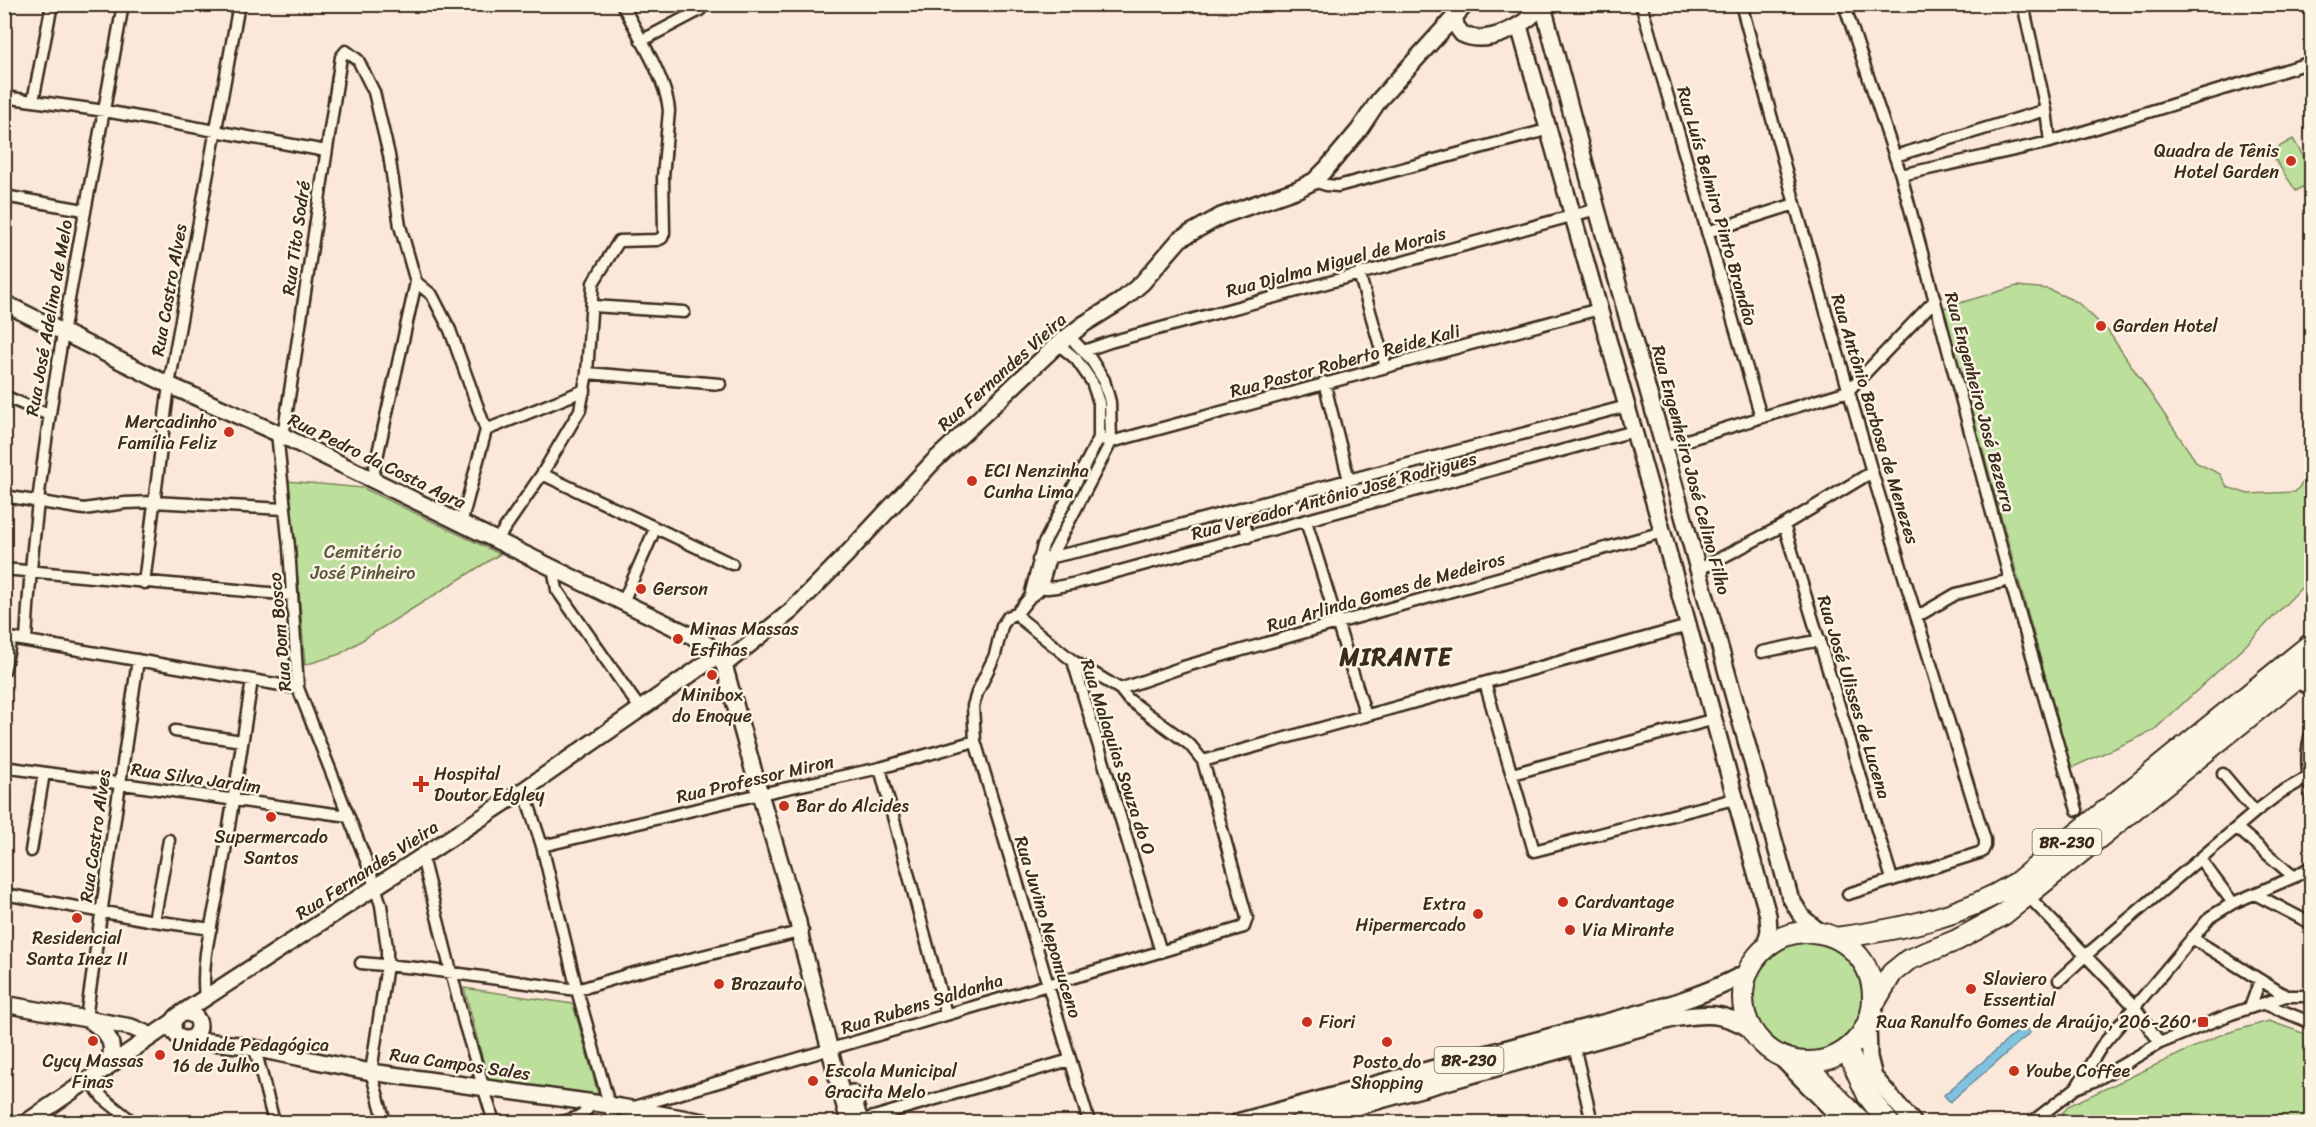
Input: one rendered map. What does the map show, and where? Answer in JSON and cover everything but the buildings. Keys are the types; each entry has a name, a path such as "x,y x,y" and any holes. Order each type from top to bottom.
{"highway":[{"name":"BR-230","path":"1829,935 1921,922 1962,911 1991,898 2016,883 2312,643"},
{"name":"BR-230","path":"1873,1005 1885,982 1899,966 1957,940 2003,915 2029,897 2312,666"},
{"path":"1801,932 1829,935 1853,949 1866,965 1873,984 1873,1005 1868,1024 1847,1050 1834,1058 1804,1063 1779,1056 1758,1040 1751,1029 1743,1001 1748,972 1764,949 1781,938 1801,932"},
{"path":"1847,1050 1859,1078 1884,1117"},
{"path":"1804,1063 1861,1122"}],"main road":[{"name":"BR-230","path":"1239,1122 1590,1027 1698,994 1726,984 1748,972"},
{"name":"BR-230","path":"1300,1122 1675,1018 1703,1013 1726,1017 1751,1029"}],"street":[{"path":"33,101 52,4"},
{"name":"Rua José Adelino de Melo","path":"26,640 36,502 49,415 84,210 105,111 123,4"},
{"name":"Rua Castro Alves","path":"144,583 169,385 238,4"},
{"path":"496,541 576,419 585,390 594,283 619,241 657,240 664,233 663,177 669,106 622,4"},
{"name":"Rua Fernandes Vieira","path":"27,1122 210,995 423,857 641,710 721,660 791,611 933,462 1063,339 1121,302 1143,283 1185,235 1221,216 1298,189 1314,180 1359,130 1379,100 1455,19 1466,4"},
{"name":"Rua Luís Belmiro Pinto Brandão","path":"1641,4 1761,417"},
{"name":"Rua Antônio Barbosa de Menezes","path":"1741,4 1848,391 1985,840 1982,852 1892,879"},
{"name":"Rua Engenheiro José Bezerra","path":"1844,4 1901,175 2010,580 2076,810"},
{"path":"2022,4 2046,110 2050,142"},
{"path":"641,41 700,10 701,5"},
{"path":"1455,19 1456,26 1462,34 1469,38 1497,34 1519,26 1543,5"},
{"name":"Rua Engenheiro José Celino Filho","path":"1543,5 1597,209 1790,897 1802,917 1829,935"},
{"path":"1519,26 1663,532 1715,719 1734,799 1768,915 1770,931 1764,949"},
{"name":"Rua Tito Sodré","path":"280,435 343,53 350,52 365,71 374,92 389,155 400,226 416,282"},
{"path":"1901,175 2050,142 2312,62"},
{"path":"4,97 105,111 326,151"},
{"path":"1895,156 2046,110"},
{"path":"1314,180 1326,185 1338,186 1539,132"},
{"path":"4,196 84,210"},
{"path":"1707,232 1795,204"},
{"name":"Rua Djalma Miguel de Morais","path":"1084,351 1359,273 1597,209"},
{"path":"1359,273 1386,367"},
{"path":"372,480 416,282 432,295 450,330 486,430 461,524"},
{"path":"1664,447 1848,391 1935,300"},
{"name":"Rua Pedro da Costa Agra","path":"4,303 169,385 280,435 702,640 721,660"},
{"path":"593,306 684,312"},
{"name":"Rua Pastor Roberto Reide Kali","path":"1111,442 1324,382 1599,309"},
{"path":"1034,591 1038,560 1043,545 1099,438 1110,402 1104,380 1090,357 1063,339"},
{"path":"1017,613 1034,591 1111,442 1092,382 1063,339"},
{"path":"1611,349 1635,342"},
{"path":"587,373 720,384"},
{"path":"1324,382 1349,480"},
{"path":"486,430 585,390"},
{"path":"4,396 49,415"},
{"name":"Rua Vereador Antônio José Rodrigues","path":"1038,560 1627,406"},
{"name":"Rua Vereador Antônio José Rodrigues","path":"1034,591 1076,583 1248,537 1634,430"},
{"name":"Rua Dom Bosco","path":"280,435 298,688 381,905 387,965 371,1072"},
{"path":"1099,438 1111,442"},
{"path":"1439,456 1446,482"},
{"path":"1698,570 1784,525 1872,472"},
{"path":"542,474 732,564"},
{"path":"4,496 84,509 125,503 153,502 284,509"},
{"path":"1240,508 1248,537"},
{"path":"1306,521 1366,716"},
{"name":"Rua José Ulisses de Lucena","path":"1784,525 1892,879"},
{"path":"623,602 655,529"},
{"name":"Rua Arlinda Gomes de Medeiros","path":"1120,689 1337,623 1663,532"},
{"path":"553,568 557,590 641,710"},
{"path":"4,569 292,595"},
{"path":"1918,616 1956,594 2010,580"},
{"name":"Rua Malaquias Souza do O","path":"1017,613 1022,620 1073,660 1161,952"},
{"name":"Rua Juvino Nepomuceno","path":"1017,613 1008,617 1002,626 995,655 977,693 973,706 975,741 1089,1122"},
{"path":"1073,660 1120,689 1128,699 1190,745 1203,761 1688,626"},
{"path":"4,671 8,638 298,688"},
{"path":"1762,652 1820,640"},
{"name":"Rua Castro Alves","path":"86,1018 138,660"},
{"path":"721,660 856,1122 1070,1060"},
{"path":"1704,682 1728,674"},
{"path":"210,995 203,974 252,681"},
{"path":"2293,681 2312,690"},
{"path":"1485,683 1534,850 1734,799"},
{"path":"1512,774 1715,719"},
{"path":"175,731 242,741"},
{"path":"2312,731 2308,746 2308,777 2312,801"},
{"name":"Rua Professor Miron","path":"542,846 880,768 975,741"},
{"name":"Rua Rubens Saldanha","path":"625,1109 1244,927 1247,918 1203,761"},
{"name":"Rua Silva Jardim","path":"4,767 348,816"},
{"path":"880,768 946,1014"},
{"path":"31,851 44,773"},
{"path":"2223,774 2255,812"},
{"path":"2059,980 2255,812 2280,793 2308,777"},
{"path":"524,790 542,846 577,990 614,1122"},
{"path":"2236,828 2294,877"},
{"path":"154,921 168,840"},
{"path":"423,857 451,974 482,1086 495,1122"},
{"path":"2200,859 2233,903"},
{"path":"2076,1088 2101,1047 2210,916 2233,903 2294,877 2312,866"},
{"path":"1848,894 1892,879"},
{"path":"4,894 211,929"},
{"path":"2255,894 2312,924"},
{"path":"2029,897 2134,1006 2160,1042"},
{"path":"361,963 577,990 800,928"},
{"path":"2192,938 2286,996"},
{"path":"2250,1008 2260,980"},
{"name":"Rua Fernandes Vieira","path":"191,1032 210,995"},
{"path":"2283,1011 2286,996"},
{"path":"2032,1122 2076,1088 2098,1079 2160,1042 2286,996 2312,996"},
{"path":"4,1004 131,1027 154,1035 191,1032"},
{"path":"2265,1004 2312,1023"},
{"path":"194,1015 191,1032 173,1029 178,1017 194,1015"},
{"path":"86,1018 104,1031 108,1037 112,1054 106,1069"},
{"path":"1868,1024 1869,1057 1874,1077 1913,1122"},
{"name":"Rua Campos Sales","path":"191,1032 211,1043 255,1049 371,1072 482,1086 704,1122"},
{"path":"1574,1046 1592,1122"},
{"path":"255,1049 274,1122"},
{"path":"1779,1056 1844,1122"},
{"path":"371,1072 385,1122"},
{"path":"90,1080 103,1098 133,1122"},
{"path":"561,1122 576,1119 586,1112 592,1103"}],"green space":[{"name":"Quadra de Tênis Hotel Garden","path":"2293,139 2311,169 2311,182 2296,191 2270,152"},
{"path":"2017,286 2048,289 2077,302 2108,331 2197,463 2220,474 2227,487 2248,494 2295,492 2311,473 2311,578 2245,646 2153,731 2071,768 1943,308"},
{"name":"Cemitério José Pinheiro","path":"287,481 363,488 500,554 340,654 305,665"},
{"path":"1809,942 1830,947 1848,959 1860,977 1865,998 1860,1019 1848,1037 1830,1049 1809,1054 1788,1049 1770,1037 1758,1019 1753,998 1758,977 1770,959 1788,947"},
{"path":"464,988 573,1004 600,1101 489,1083"},
{"path":"2269,1021 2311,1036 2311,1122 2054,1121 2070,1105 2220,1035"}],"water":[{"path":"2024,1026 2030,1033 1950,1102 1944,1095"}],"place":[{"name":"Quadra de Tênis Hotel Garden","path":"2291,161"},
{"name":"Garden Hotel","path":"2101,326"},
{"name":"Mercadinho Família Feliz","path":"229,432"},
{"name":"ECI Nenzinha Cunha Lima","path":"972,481"},
{"name":"Gerson","path":"641,589"},
{"name":"Minas Massas Esfihas","path":"678,639"},
{"name":"Minibox do Enoque","path":"712,675"},
{"name":"Hospital Doutor Edgley","path":"421,784"},
{"name":"Bar do Alcides","path":"784,806"},
{"name":"Supermercado Santos","path":"271,817"},
{"name":"Cardvantage","path":"1563,902"},
{"name":"Extra Hipermercado","path":"1478,914"},
{"name":"Residencial Santa Inez II","path":"77,918"},
{"name":"Via Mirante","path":"1570,930"},
{"name":"Brazauto","path":"719,984"},
{"name":"Slaviero Essential","path":"1971,989"},
{"name":"Fiori","path":"1307,1022"},
{"name":"Rua Ranulfo Gomes de Araújo, 206-260","path":"2203,1022"},
{"name":"Cycy Massas Finas","path":"93,1041"},
{"name":"Posto do Shopping","path":"1387,1042"},
{"name":"Unidade Pedagógica 16 de Julho","path":"160,1055"},
{"name":"Yoube Coffee","path":"2014,1071"},
{"name":"Escola Municipal Gracita Melo","path":"813,1081"}],"district":[{"name":"MIRANTE","path":"1396,657"}]}
